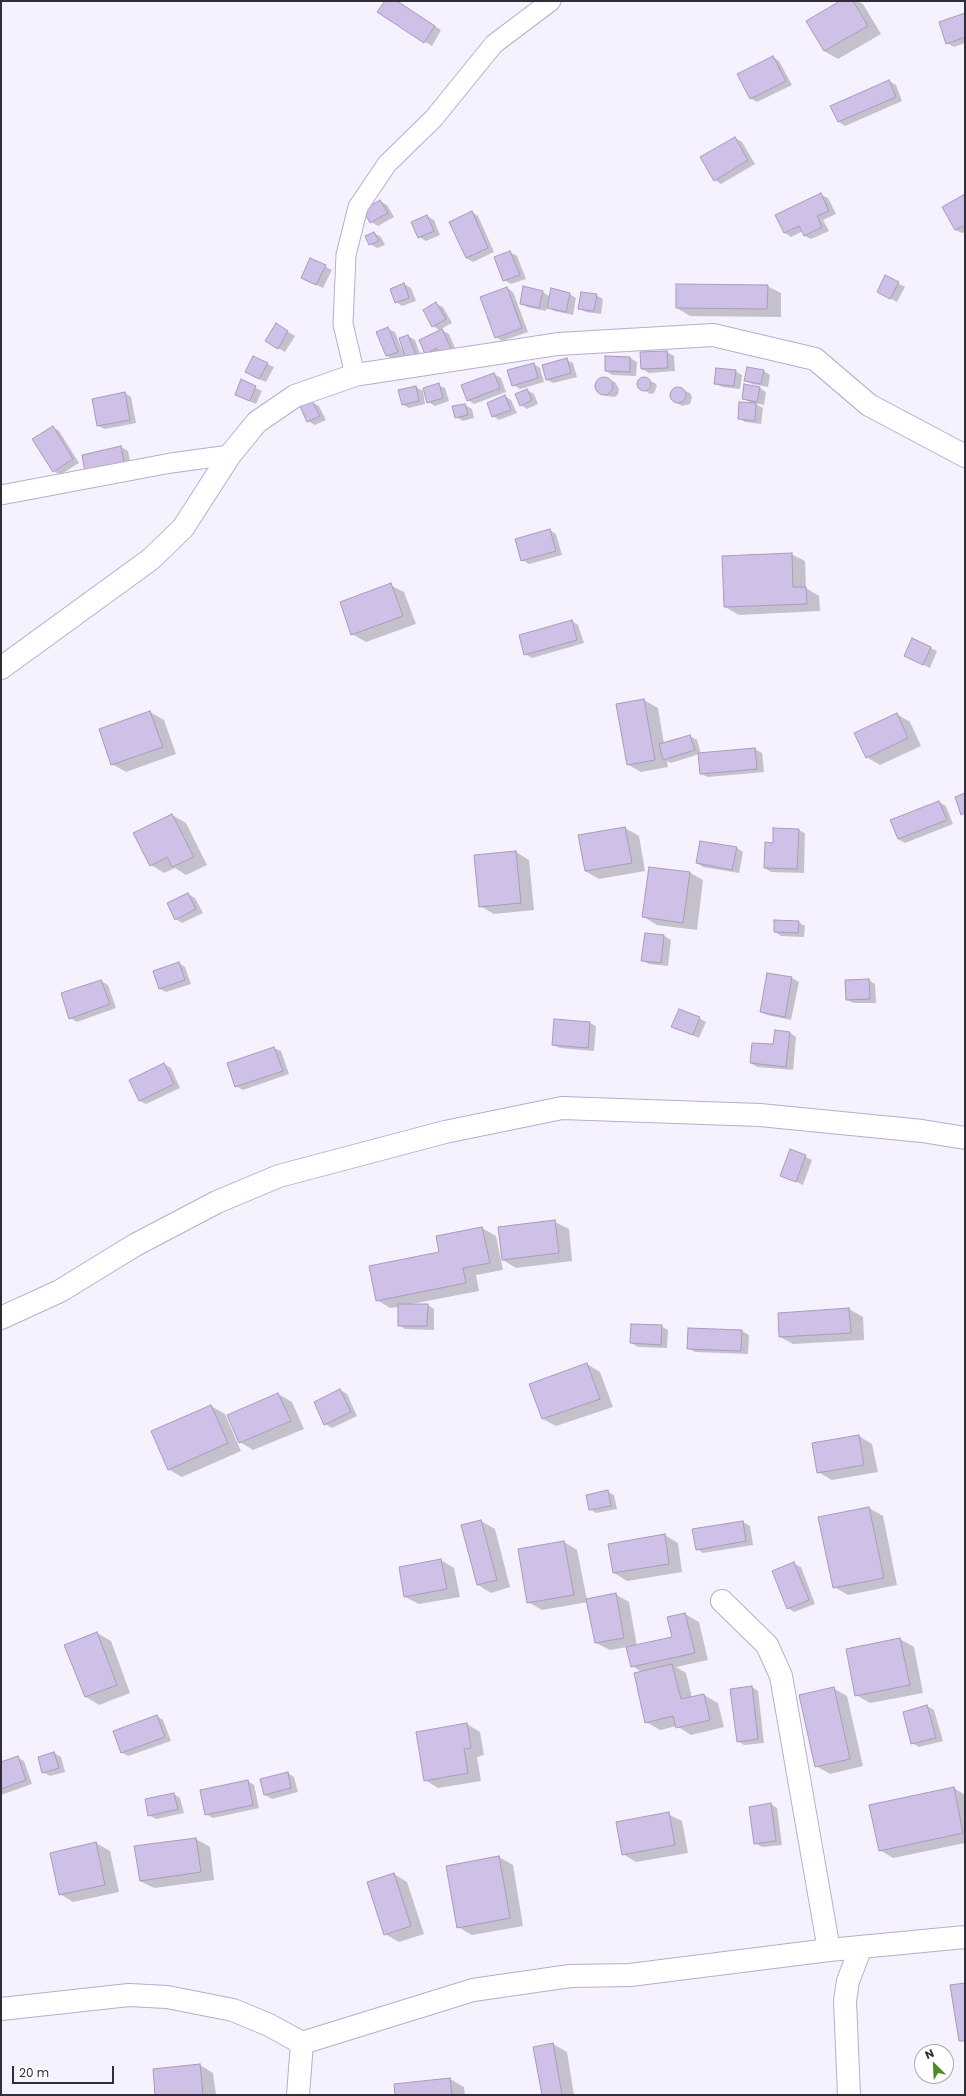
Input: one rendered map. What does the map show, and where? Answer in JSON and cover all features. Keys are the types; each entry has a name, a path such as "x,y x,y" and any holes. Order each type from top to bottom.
{"street":[{"path":"1,668 151,559 183,528 230,455 257,422 295,396 355,376 558,344 713,336 814,359 869,405 965,456"},
{"path":"1,1318 60,1291 135,1245 217,1202 279,1176 445,1132 562,1108 760,1115 922,1131 965,1138"},
{"path":"722,1601 767,1645 782,1676 829,1950"},
{"path":"1,2009 129,1995 167,1997 233,2010 269,2025 302,2043 473,1990 570,1976 630,1975 829,1950 965,1937"},
{"path":"849,2095 845,2001 848,1981 861,1947"},
{"path":"298,2095 302,2043"}],"lane":[{"path":"355,376 343,324 346,255 358,207 387,164 434,118 494,44 551,1"},
{"path":"1,495 171,463 230,455"}],"building":[{"path":"385,1 397,1 435,26 424,43 377,12"},
{"path":"840,1 853,1 868,26 824,51 806,21"},
{"path":"965,13 965,37 946,44 939,22"},
{"path":"773,56 786,81 750,99 737,74"},
{"path":"889,80 896,97 838,122 830,106"},
{"path":"735,137 748,160 714,181 700,157"},
{"path":"821,193 829,211 817,216 822,227 804,236 799,226 784,233 775,215"},
{"path":"965,194 965,225 955,230 942,207"},
{"path":"380,200 388,213 370,223 363,210"},
{"path":"472,211 488,248 466,258 449,222"},
{"path":"427,215 434,231 418,238 411,222"},
{"path":"374,232 379,241 369,245 365,236"},
{"path":"510,251 520,275 503,281 494,257"},
{"path":"310,258 326,265 316,285 301,278"},
{"path":"885,275 899,282 890,299 877,292"},
{"path":"404,283 409,298 395,303 390,289"},
{"path":"676,284 768,285 767,309 676,308"},
{"path":"523,286 543,291 539,308 520,304"},
{"path":"507,287 522,328 495,338 480,297"},
{"path":"551,288 570,293 566,312 547,308"},
{"path":"581,292 597,294 594,311 578,309"},
{"path":"436,302 446,319 432,327 423,310"},
{"path":"276,323 288,331 278,349 265,341"},
{"path":"388,327 398,352 386,356 376,332"},
{"path":"442,329 453,353 441,358 437,348 425,354 419,340"},
{"path":"408,335 416,355 406,359 399,338"},
{"path":"667,351 668,368 641,369 640,352"},
{"path":"253,356 268,363 259,379 245,372"},
{"path":"605,356 630,357 630,372 605,371"},
{"path":"567,358 571,373 546,380 542,365"},
{"path":"534,363 538,378 512,386 507,370"},
{"path":"747,367 764,370 761,384 744,381"},
{"path":"716,368 736,370 734,386 714,384"},
{"path":"494,373 500,388 467,401 461,385"},
{"path":"604,377 610,380 613,386 610,392 604,395 598,392 595,386 598,380"},
{"path":"644,377 649,379 651,384 649,389 644,391 639,389 637,384 639,379"},
{"path":"241,379 256,386 250,401 235,395"},
{"path":"439,383 443,398 427,403 423,388"},
{"path":"744,384 760,387 757,402 742,399"},
{"path":"416,386 419,401 402,405 398,390"},
{"path":"678,387 684,389 686,395 684,401 678,403 672,401 670,395 672,389"},
{"path":"527,389 532,400 520,406 515,394"},
{"path":"125,392 130,420 97,426 92,399"},
{"path":"505,395 511,410 492,417 487,403"},
{"path":"312,401 320,416 307,422 300,406"},
{"path":"739,402 756,403 755,421 738,419"},
{"path":"465,404 468,415 455,418 452,406"},
{"path":"53,426 73,459 53,472 32,439"},
{"path":"121,446 124,463 85,472 82,455"},
{"path":"550,529 556,551 521,561 515,539"},
{"path":"792,553 793,587 806,587 807,604 724,607 722,556"},
{"path":"391,583 403,616 351,635 340,602"},
{"path":"572,620 577,640 524,655 519,635"},
{"path":"912,638 931,647 923,665 904,656"},
{"path":"644,699 655,760 627,765 616,704"},
{"path":"150,711 163,747 111,765 99,729"},
{"path":"897,713 908,738 866,758 854,733"},
{"path":"690,735 695,750 663,760 659,744"},
{"path":"755,748 757,769 700,774 698,753"},
{"path":"965,793 965,813 961,815 955,797"},
{"path":"939,801 947,820 898,839 890,820"},
{"path":"172,814 194,857 172,867 167,857 150,866 133,833"},
{"path":"625,827 632,863 585,871 578,835"},
{"path":"773,828 799,829 797,869 764,868 765,842 773,843"},
{"path":"700,841 737,847 732,870 696,863"},
{"path":"516,851 521,903 479,907 474,855"},
{"path":"649,867 690,872 683,923 642,917"},
{"path":"188,893 196,909 175,920 167,903"},
{"path":"774,920 799,921 798,933 774,932"},
{"path":"645,933 664,935 661,963 641,961"},
{"path":"179,962 185,980 159,989 153,971"},
{"path":"767,973 792,977 785,1017 760,1012"},
{"path":"869,979 870,999 846,1000 845,980"},
{"path":"101,980 110,1004 69,1019 61,993"},
{"path":"679,1009 700,1017 693,1035 671,1027"},
{"path":"554,1019 590,1022 588,1048 552,1045"},
{"path":"775,1030 790,1032 786,1067 750,1063 752,1043 773,1044"},
{"path":"274,1047 283,1071 235,1087 227,1063"},
{"path":"164,1063 174,1084 139,1101 129,1080"},
{"path":"790,1149 806,1155 796,1182 780,1176"},
{"path":"555,1220 559,1253 502,1260 498,1227"},
{"path":"482,1227 490,1263 463,1268 466,1283 376,1301 369,1266 439,1252 436,1236"},
{"path":"398,1304 428,1304 427,1326 398,1326"},
{"path":"849,1308 851,1333 779,1337 778,1313"},
{"path":"631,1324 662,1325 661,1345 630,1343"},
{"path":"688,1328 742,1330 741,1351 687,1349"},
{"path":"587,1363 600,1399 542,1419 529,1384"},
{"path":"340,1389 351,1412 324,1425 314,1402"},
{"path":"278,1393 291,1421 239,1443 227,1415"},
{"path":"211,1405 228,1443 168,1470 151,1431"},
{"path":"859,1435 864,1465 817,1473 812,1443"},
{"path":"608,1490 611,1506 589,1510 586,1495"},
{"path":"869,1507 884,1578 833,1588 818,1517"},
{"path":"481,1520 497,1580 477,1585 461,1525"},
{"path":"743,1521 746,1541 696,1550 692,1529"},
{"path":"665,1534 669,1564 613,1573 608,1544"},
{"path":"564,1541 574,1595 527,1603 518,1549"},
{"path":"441,1559 447,1589 404,1597 399,1567"},
{"path":"794,1562 809,1600 787,1609 772,1571"},
{"path":"616,1593 624,1638 595,1643 586,1599"},
{"path":"685,1613 695,1653 631,1667 626,1647 672,1637 667,1617"},
{"path":"97,1632 117,1685 85,1697 64,1645"},
{"path":"900,1638 910,1685 855,1696 846,1649"},
{"path":"672,1664 681,1699 704,1694 710,1720 676,1728 673,1716 645,1723 634,1673"},
{"path":"752,1686 758,1739 737,1742 730,1689"},
{"path":"834,1687 850,1759 815,1767 799,1695"},
{"path":"927,1705 936,1738 911,1744 903,1712"},
{"path":"157,1715 165,1737 121,1753 113,1731"},
{"path":"467,1723 471,1748 464,1749 468,1773 424,1781 416,1732"},
{"path":"54,1752 59,1768 42,1773 38,1757"},
{"path":"18,1756 26,1780 1,1789 1,1762"},
{"path":"288,1772 291,1788 264,1795 260,1779"},
{"path":"248,1780 253,1805 205,1815 200,1790"},
{"path":"954,1787 963,1833 879,1851 869,1805"},
{"path":"174,1793 178,1809 148,1816 145,1799"},
{"path":"771,1803 776,1841 754,1844 749,1807"},
{"path":"669,1812 675,1845 622,1855 616,1822"},
{"path":"196,1838 201,1872 140,1881 134,1846"},
{"path":"96,1842 105,1885 59,1895 50,1853"},
{"path":"499,1856 510,1918 457,1928 446,1866"},
{"path":"394,1873 411,1926 384,1935 367,1882"},
{"path":"965,1983 965,2041 959,2041 950,1985"},
{"path":"553,2043 562,2095 542,2095 533,2047"},
{"path":"200,2064 203,2095 155,2095 153,2069"},
{"path":"450,2078 452,2095 395,2095 394,2084"}]}
